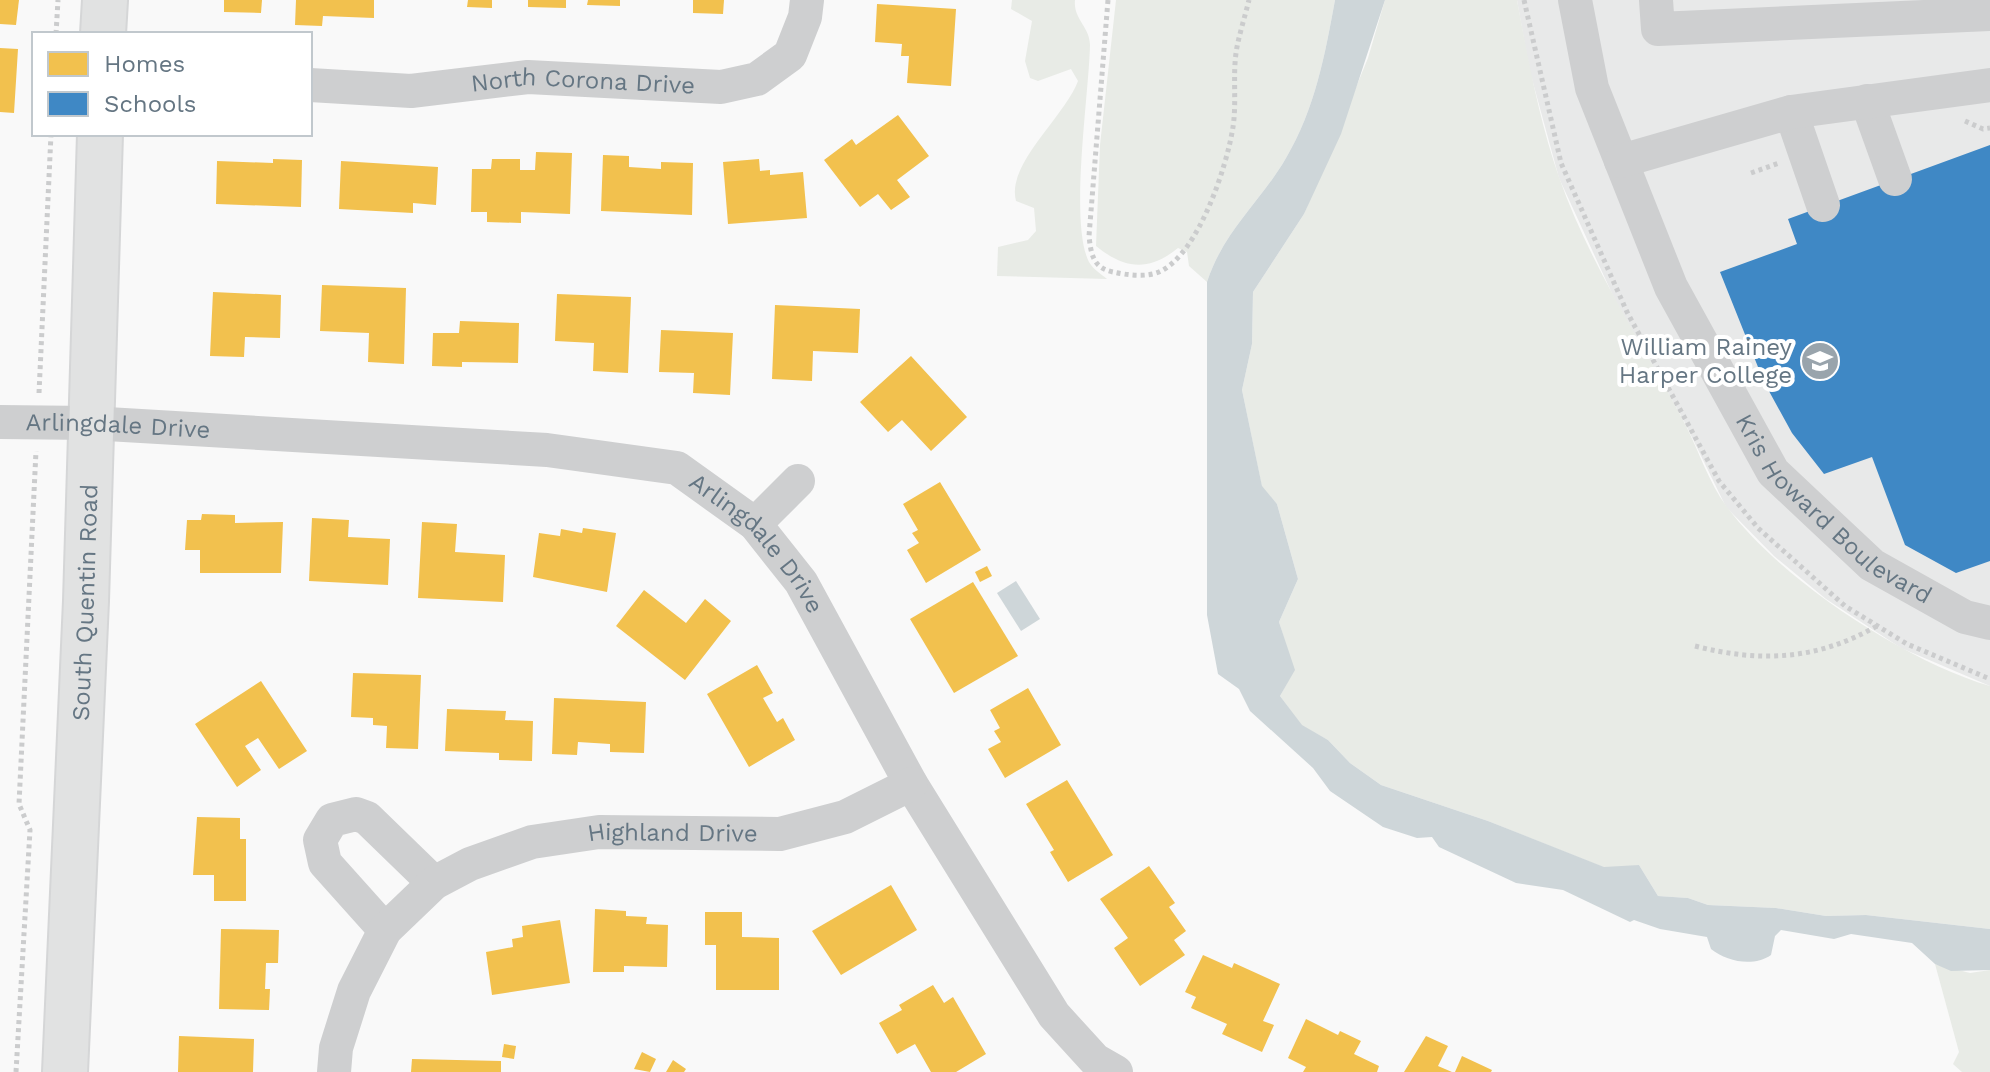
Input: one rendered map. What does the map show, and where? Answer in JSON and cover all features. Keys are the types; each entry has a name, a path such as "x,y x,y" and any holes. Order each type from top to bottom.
{"main road":[{"path":"103,32 105,0"},
{"name":"South Quentin Road","path":"65,1072 86,601 100,136"}],"street":[{"name":"North Corona Drive","path":"312,85 411,91 528,77 721,87 757,79 790,55 805,17 807,0"},
{"name":"Kris Howard Boulevard","path":"1575,0 1592,88 1671,287 1773,472 1872,565 1965,617 1990,623"},
{"path":"1656,0 1658,29 1990,14"},
{"path":"1621,161 1791,112 1990,85"},
{"path":"1867,101 1895,179"},
{"path":"1791,112 1823,205"},
{"name":"Arlingdale Drive","path":"0,422 90,423 547,450 677,468 755,524 801,582 911,784 1054,1015 1099,1068"},
{"path":"755,524 798,481"},
{"name":"Highland Drive","path":"334,1072 336,1048 354,991 385,930 434,883 470,864 520,846 599,832 780,834 845,817 911,784"},
{"path":"385,930 325,863 320,840 332,820 356,814 367,818 434,883"}],"path":[{"path":"56,32 58,0"},
{"path":"1108,0 1089,236 1091,256 1098,266 1138,275 1159,272 1178,259 1204,216 1222,174 1233,125 1236,49 1249,0"},
{"path":"16,1072 30,830 19,804 51,136"},
{"path":"1695,646 1755,658 1791,657 1853,639 1877,626"}],"shaded area":[{"path":"1012,0 1075,0 1076,13 1087,33 1090,45 1080,189 1083,244 1089,262 1107,279 997,276 998,247 1028,240 1036,231 1034,208 1016,201 1015,187 1028,157 1078,81 1071,69 1038,81 1030,78 1025,61 1032,21 1011,9"},
{"path":"1116,0 1335,0 1318,81 1296,139 1276,174 1223,247 1207,282 1189,266 1187,252 1178,248 1157,261 1137,265 1106,254 1096,246 1100,145"},
{"path":"1335,0 1385,0 1341,134 1304,214 1253,292 1252,344 1242,390 1262,486 1277,504 1298,579 1279,622 1295,670 1280,696 1302,725 1328,740 1350,763 1381,785 1488,821 1604,867 1639,865 1658,896 1688,898 1708,905 1776,908 1826,916 1866,915 1990,929 1990,970 1951,971 1935,964 1912,943 1851,934 1834,939 1781,930 1775,936 1771,955 1757,961 1741,961 1711,949 1707,937 1660,929 1634,920 1630,922 1563,890 1516,883 1439,847 1432,837 1417,838 1383,827 1330,791 1313,768 1250,711 1239,689 1218,674 1207,615 1207,282 1223,247 1276,174 1296,139 1318,81"},
{"path":"1385,0 1517,0 1546,134 1571,209 1600,271 1683,420 1720,497 1778,562 1846,614 1920,658 1990,686 1990,929 1866,915 1826,916 1776,908 1708,905 1688,898 1658,896 1639,865 1618,869 1603,867 1488,821 1381,785 1350,763 1328,740 1302,726 1280,696 1294,670 1279,622 1298,579 1277,504 1262,487 1242,390 1252,344 1253,292 1304,214 1368,58"},
{"name":"William Rainey Harper College","path":"1517,0 1990,0 1990,686 1901,648 1826,599 1774,556 1726,507 1684,421 1615,300 1559,178 1529,68"},
{"path":"1016,581 1040,619 1021,631 997,593"},
{"path":"1935,964 1970,973 1990,970 1990,1072 1962,1072 1953,1064 1959,1052"}],"building: Homes":[{"path":"0,0 19,0 16,25 0,24"},
{"path":"224,0 262,0 261,13 224,12"},
{"path":"296,0 374,0 374,18 323,16 322,26 295,25"},
{"path":"468,0 492,0 492,8 467,7"},
{"path":"528,0 566,0 566,8 528,7"},
{"path":"588,0 620,0 620,6 587,5"},
{"path":"693,0 724,0 723,14 693,13"},
{"path":"877,4 956,9 951,86 907,83 909,56 901,56 902,44 875,42"},
{"path":"0,48 18,49 14,113 0,112"},
{"path":"898,115 929,156 897,180 910,197 891,210 878,194 860,207 824,160 852,139 856,145"},
{"path":"536,152 572,153 570,214 521,212 521,223 487,222 487,212 471,212 472,169 491,169 492,159 520,159 520,170 535,170"},
{"path":"603,155 629,156 629,167 661,169 661,162 693,163 692,215 601,211"},
{"path":"273,159 302,160 301,207 216,204 217,161 273,163"},
{"path":"759,159 760,171 770,170 770,175 803,172 807,218 728,224 723,162"},
{"path":"341,161 438,167 436,205 413,203 413,213 339,209"},
{"path":"322,285 406,288 404,364 368,362 369,333 320,331"},
{"path":"213,292 281,295 280,338 245,337 244,357 210,356"},
{"path":"557,294 631,297 628,373 593,371 594,343 555,341"},
{"path":"775,305 860,309 858,353 813,351 812,381 772,379"},
{"path":"460,321 519,323 518,363 462,362 462,367 432,366 433,333 459,333"},
{"path":"661,330 733,333 730,395 693,393 694,373 659,372"},
{"path":"911,356 967,417 931,451 902,420 888,432 860,402"},
{"path":"940,482 981,550 926,583 907,550 919,543 912,533 918,530 903,504"},
{"path":"202,514 235,515 235,523 283,522 281,573 200,573 200,550 185,550 187,520 201,520"},
{"path":"312,518 349,520 348,537 390,539 388,585 309,581"},
{"path":"422,522 457,524 455,552 505,555 503,602 418,598"},
{"path":"583,528 616,533 607,592 533,577 539,533 560,536 561,529 582,533"},
{"path":"987,566 992,576 980,582 975,572"},
{"path":"973,582 1018,656 954,693 910,619"},
{"path":"644,590 686,623 705,599 731,621 685,680 616,626"},
{"path":"757,665 773,693 763,698 777,722 783,718 795,740 749,767 707,694"},
{"path":"353,673 421,675 418,749 386,748 387,726 373,725 373,718 351,717"},
{"path":"261,681 307,751 279,769 258,738 245,746 261,770 237,787 195,724"},
{"path":"1028,688 1061,745 1005,778 988,749 1001,742 994,731 1000,728 990,710"},
{"path":"554,698 646,702 644,753 610,752 610,744 578,742 577,755 552,754"},
{"path":"447,709 506,711 505,720 533,721 532,761 499,760 499,753 445,751"},
{"path":"1067,780 1113,855 1068,882 1050,852 1054,850 1026,804"},
{"path":"197,817 240,818 240,839 246,839 246,901 214,901 214,875 193,875"},
{"path":"1149,866 1175,903 1169,907 1186,931 1174,940 1185,955 1140,986 1114,948 1128,938 1100,899"},
{"path":"891,885 917,930 841,975 812,931"},
{"path":"595,909 626,911 626,916 647,917 646,924 668,925 667,967 624,966 624,972 593,972"},
{"path":"705,912 742,912 742,937 779,938 779,990 716,990 716,945 705,945"},
{"path":"560,920 570,983 492,995 486,952 513,947 512,939 523,937 522,926"},
{"path":"221,929 279,930 278,963 266,963 265,989 270,989 269,1010 219,1009"},
{"path":"1203,955 1232,968 1234,963 1280,984 1263,1021 1274,1025 1262,1052 1222,1034 1227,1024 1191,1008 1196,997 1185,992"},
{"path":"933,985 944,1003 953,997 986,1054 956,1072 931,1072 915,1044 897,1054 879,1023 902,1010 899,1005"},
{"path":"1306,1019 1338,1035 1340,1031 1361,1041 1354,1054 1379,1066 1377,1072 1303,1072 1306,1067 1288,1058"},
{"path":"179,1036 254,1039 253,1072 178,1072"},
{"path":"1426,1036 1448,1046 1438,1066 1452,1072 1404,1072"},
{"path":"504,1044 516,1046 514,1059 502,1057"},
{"path":"642,1052 656,1059 650,1072 634,1069"},
{"path":"1462,1056 1492,1070 1491,1072 1455,1072"},
{"path":"412,1059 501,1061 501,1072 411,1072"},
{"path":"673,1060 686,1069 684,1072 666,1072"}],"building: Schools":[{"path":"1990,145 1990,561 1956,573 1905,545 1872,457 1824,474 1792,433 1764,382 1720,272 1797,244 1788,219"}],"place":[{"name":"William Rainey Harper College","path":"1820,361"}]}
